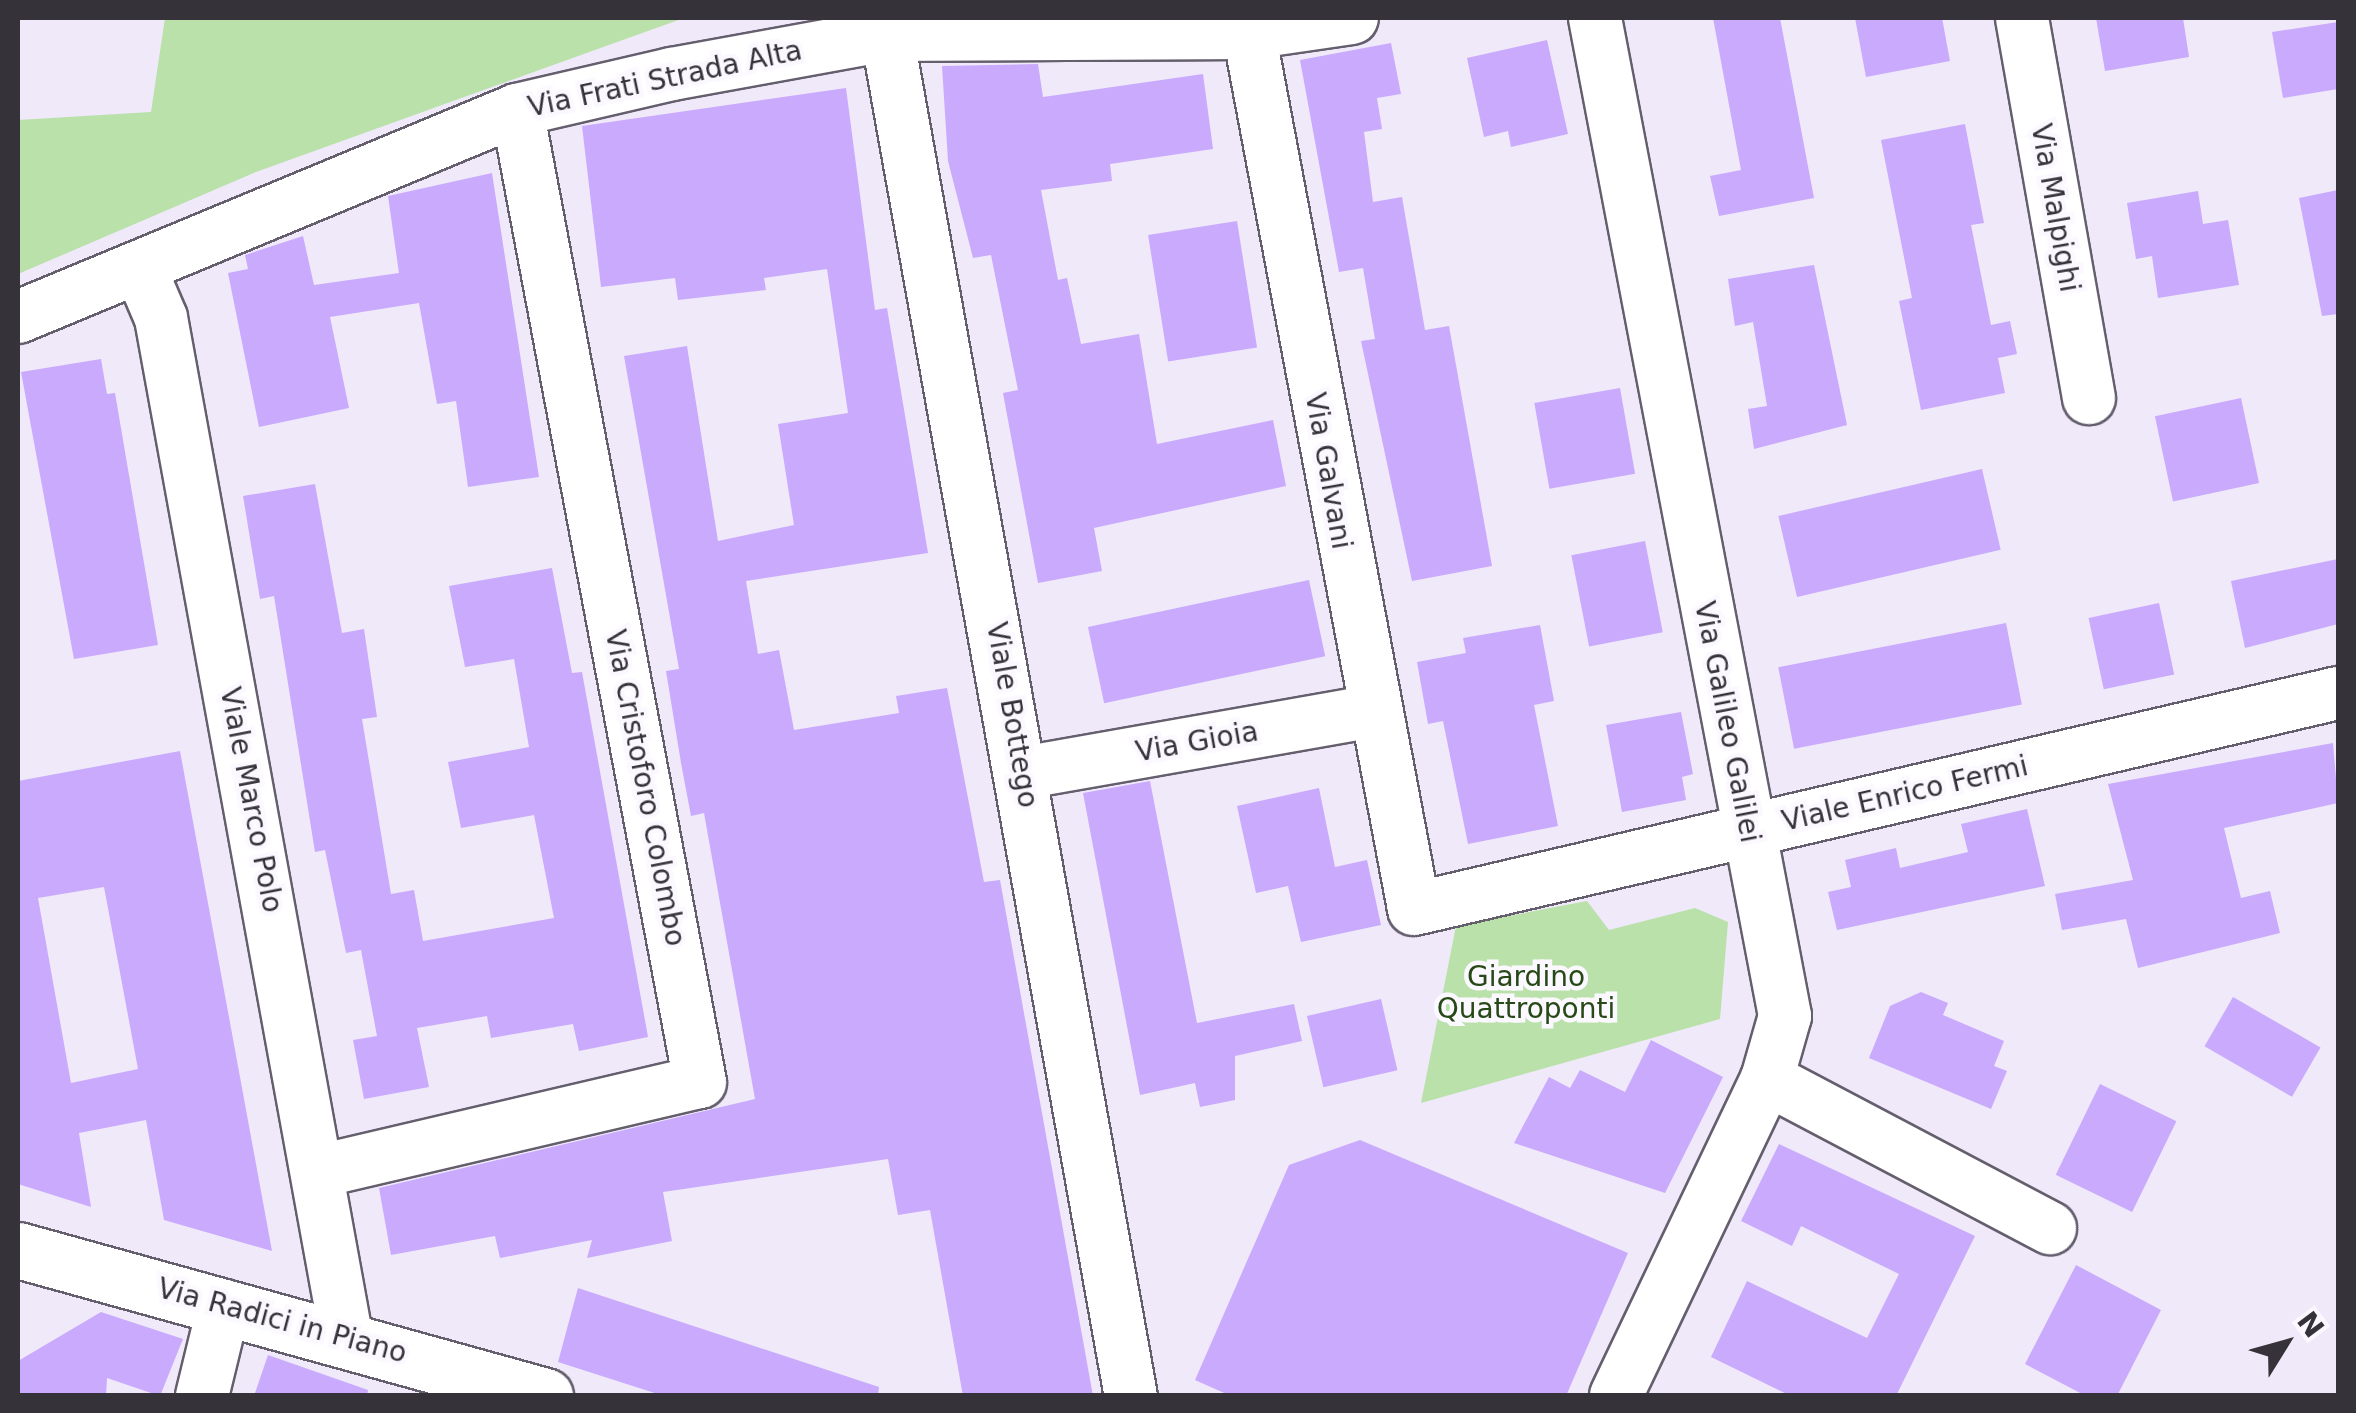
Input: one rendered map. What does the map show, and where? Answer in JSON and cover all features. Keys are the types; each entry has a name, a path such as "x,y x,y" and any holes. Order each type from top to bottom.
{"street":[{"name":"Via Frati Strada Alta","path":"18,317 517,110 888,35 1248,33 1352,18"},
{"name":"Via Galileo Galilei","path":"1595,18 1784,1016 1768,1079 1625,1393"},
{"name":"Via Malpighi","path":"2022,18 2089,398"},
{"name":"Via Galvani","path":"1248,33 1372,711 1414,909"},
{"name":"Viale Bottego","path":"888,35 1131,1396"},
{"name":"Via Cristoforo Colombo","path":"320,1171 700,1082 517,110"},
{"name":"Viale Marco Polo","path":"140,269 161,318 320,1171 346,1335"},
{"name":"Viale Enrico Fermi","path":"1414,909 2338,693"},
{"name":"Via Gioia","path":"1022,773 1372,711"},
{"path":"1768,1079 2050,1228"},
{"name":"Via Radici in Piano","path":"18,1250 346,1335 545,1396"},
{"path":"202,1396 224,1306"}],"green space":[{"path":"165,18 684,18 256,172 18,274 18,120 151,112"},
{"name":"Giardino Quattroponti","path":"1587,901 1609,930 1695,908 1728,922 1720,1019 1421,1103 1456,926"}],"building":[{"path":"1713,18 1780,18 1814,198 1719,216 1710,176 1741,170"},
{"path":"1855,18 1942,18 1950,61 1866,77"},
{"path":"2096,18 2183,18 2189,57 2105,71"},
{"path":"2338,22 2338,89 2283,98 2272,32"},
{"path":"1547,40 1568,134 1511,147 1508,131 1484,137 1467,58"},
{"path":"1391,43 1401,94 1377,98 1382,129 1364,132 1373,202 1402,197 1425,330 1449,326 1492,566 1412,581 1361,341 1375,339 1363,268 1339,272 1300,60"},
{"path":"1038,64 1043,97 1203,74 1213,149 1110,164 1112,181 1041,190 1058,280 1067,278 1081,344 1139,334 1157,444 1273,420 1286,486 1094,528 1102,571 1038,583 1003,393 1018,390 991,255 973,258 948,161 942,66"},
{"path":"846,88 875,310 887,308 928,553 746,581 758,654 779,650 794,730 899,713 896,696 947,688 984,882 1000,880 1093,1396 963,1396 930,1210 898,1215 888,1159 663,1192 672,1241 587,1258 592,1240 500,1258 495,1236 391,1255 379,1188 755,1099 704,813 691,816 681,763 666,671 679,669 624,356 687,346 718,541 794,525 778,424 848,413 827,269 764,278 766,290 678,300 675,278 601,287 582,126"},
{"path":"1965,124 1984,223 1971,225 1991,325 2010,321 2017,354 1998,358 2005,393 1921,410 1899,301 1912,298 1881,140"},
{"path":"492,173 539,477 468,487 456,401 437,404 419,303 330,317 349,408 259,427 228,273 248,269 245,255 303,236 314,285 399,273 388,196"},
{"path":"2338,190 2338,314 2322,316 2299,198"},
{"path":"2198,191 2203,224 2228,220 2239,285 2158,298 2152,256 2136,259 2127,203"},
{"path":"1237,221 1257,347 1168,362 1148,235"},
{"path":"1814,265 1847,425 1754,449 1748,409 1767,406 1753,322 1735,326 1728,279"},
{"path":"101,359 107,394 115,393 158,645 74,659 21,372"},
{"path":"1620,388 1635,474 1549,489 1534,403"},
{"path":"2241,398 2259,483 2173,501 2155,416"},
{"path":"1982,469 2001,550 1797,597 1778,516"},
{"path":"315,484 342,633 364,629 377,717 362,719 391,894 414,890 423,941 554,918 534,815 461,828 448,762 529,747 514,659 465,667 449,586 552,568 572,673 582,672 648,1037 579,1051 573,1024 491,1038 487,1016 417,1028 429,1087 364,1099 353,1040 377,1036 361,950 346,953 325,850 315,852 274,596 260,599 243,496"},
{"path":"1645,541 1663,632 1589,647 1571,555"},
{"path":"2338,559 2338,624 2245,648 2231,581"},
{"path":"1309,580 1325,656 1104,703 1088,627"},
{"path":"2159,603 2174,674 2104,689 2089,618"},
{"path":"2006,623 2022,704 1794,749 1778,667"},
{"path":"1540,625 1554,701 1534,705 1558,826 1468,844 1443,721 1428,724 1417,662 1466,653 1463,638"},
{"path":"1681,712 1693,774 1682,777 1686,800 1622,812 1606,725"},
{"path":"2333,743 2338,803 2224,828 2241,898 2270,891 2280,933 2138,968 2126,919 2062,930 2055,894 2133,880 2108,784"},
{"path":"180,751 272,1251 164,1220 146,1120 79,1133 91,1207 18,1184 18,781","holes":["104,887 138,1069 71,1083 38,898"]},
{"path":"1150,781 1197,1023 1294,1004 1302,1041 1235,1056 1235,1100 1200,1107 1195,1083 1140,1095 1083,793"},
{"path":"1319,788 1335,867 1367,860 1381,925 1301,942 1288,886 1256,893 1237,806"},
{"path":"2027,809 2045,886 1837,930 1828,892 1851,887 1845,860 1896,848 1900,868 1968,852 1961,824"},
{"path":"1921,992 1948,1003 1943,1015 2004,1041 1994,1066 2007,1071 1991,1109 1869,1058 1890,1006"},
{"path":"2233,997 2320,1048 2292,1097 2204,1046"},
{"path":"1381,999 1397,1070 1323,1087 1307,1016"},
{"path":"1651,1040 1723,1077 1665,1193 1514,1143 1549,1077 1570,1088 1580,1070 1625,1092"},
{"path":"2100,1084 2176,1121 2132,1212 2056,1175"},
{"path":"1360,1140 1628,1253 1566,1396 1231,1396 1195,1380 1289,1165"},
{"path":"1779,1144 1975,1236 1896,1396 1791,1396 1711,1357 1747,1281 1867,1338 1899,1274 1801,1226 1792,1246 1741,1221"},
{"path":"2076,1265 2161,1310 2117,1396 2086,1396 2025,1364"},
{"path":"578,1288 879,1387 878,1396 664,1396 558,1362"},
{"path":"101,1312 183,1339 160,1396 107,1378 106,1396 18,1396 18,1361"},
{"path":"268,1355 368,1390 367,1396 254,1396"}]}
